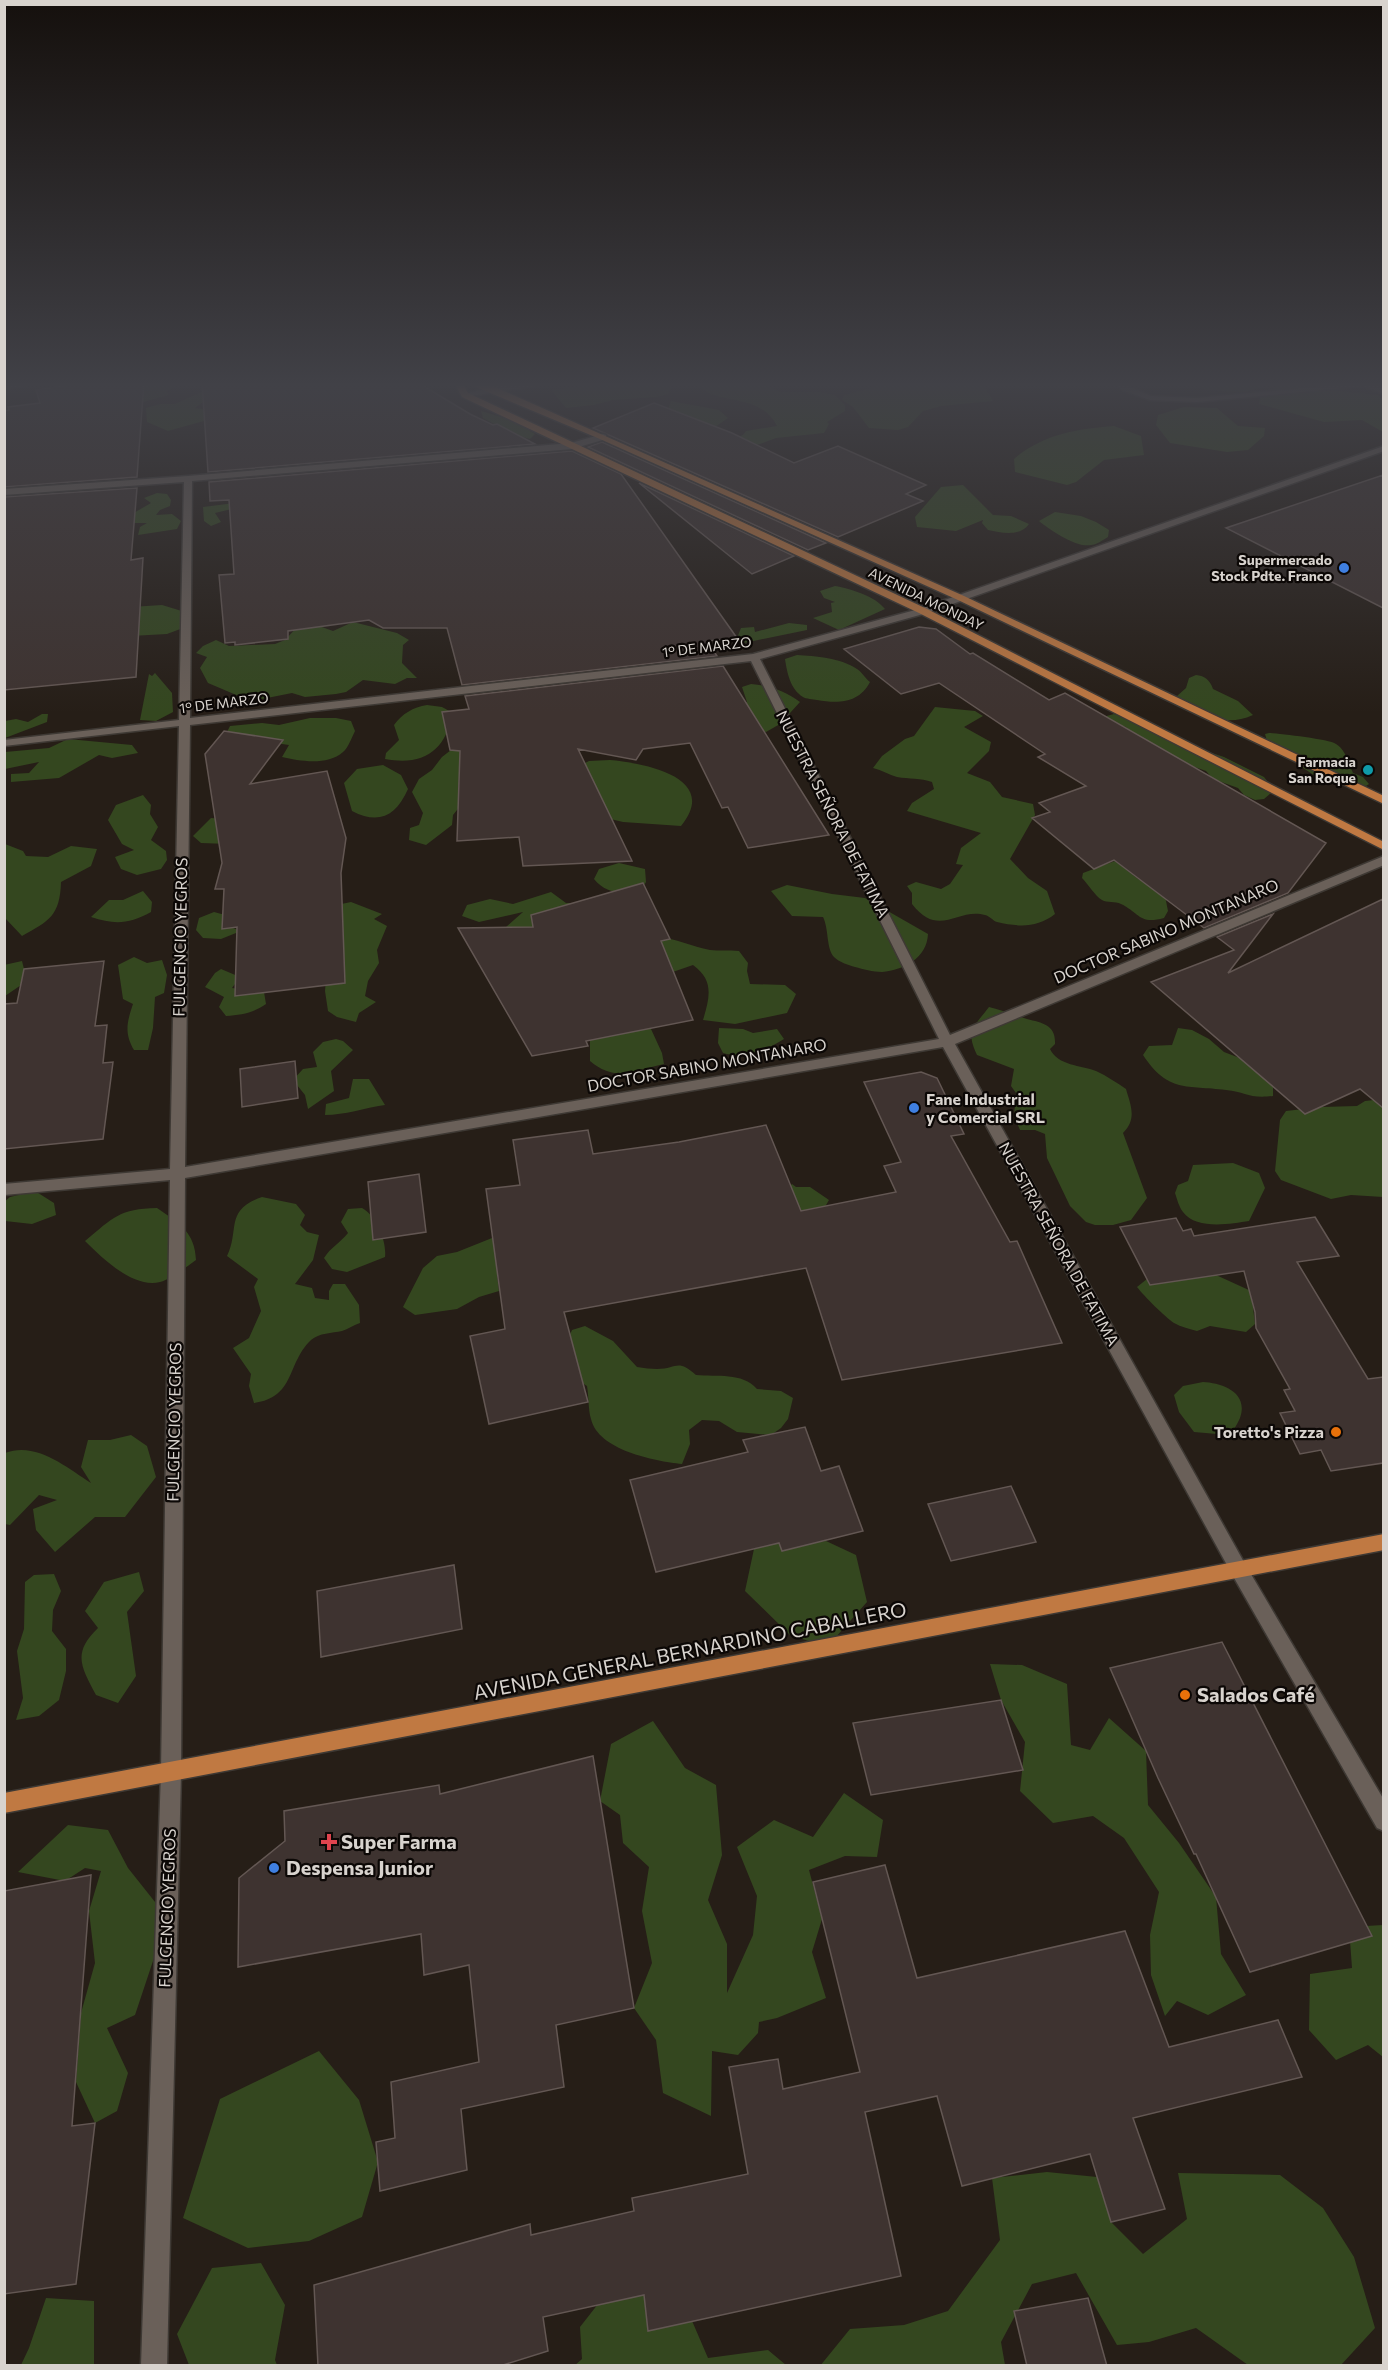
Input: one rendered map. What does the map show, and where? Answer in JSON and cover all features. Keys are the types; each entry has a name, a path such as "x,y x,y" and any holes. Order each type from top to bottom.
{"main road":[{"name":"AVENIDA MONDAY","path":"671,493 923,611 1383,847"},
{"name":"AVENIDA MONDAY","path":"727,493 961,598 1383,801"},
{"name":"AVENIDA GENERAL BERNARDINO CABALLERO","path":"4,1803 1383,1542"}],"street":[{"name":"FULGENCIO YEGROS","path":"154,2366 171,1772 177,1174 188,493"},
{"name":"1° DE MARZO","path":"4,743 754,657 923,611 1258,493"},
{"name":"NUESTRA SEÑORA DE FATIMA","path":"754,657 947,1042 1239,1570 1383,1821"},
{"name":"DOCTOR SABINO MONTANARO","path":"4,1190 177,1174 947,1042 1383,860"}],"green space":[{"path":"157,493 167,494 171,500 170,506 160,510 156,515 172,514 181,521 177,529 138,535 140,527 147,523 132,523 132,514 151,503 144,498"},
{"path":"936,493 971,493 993,515 1011,516 1029,524 1021,531 1010,533 988,530 982,523 983,520 956,531 917,527 915,517"},
{"path":"235,503 240,507 215,513 221,522 211,526 204,521 203,507"},
{"path":"1055,512 1081,516 1096,522 1109,530 1108,537 1091,545 1071,541 1039,521"},
{"path":"835,586 869,597 885,609 839,630 813,618 832,612 831,603 835,602 824,598 820,591"},
{"path":"162,605 185,612 183,628 167,634 131,636 131,607"},
{"path":"353,622 397,633 409,640 403,645 402,663 417,678 407,678 395,684 363,680 346,692 336,694 305,697 292,693 257,700 241,697 208,683 200,668 207,657 196,653 203,646 216,640 229,646 275,644 285,640 299,625 319,626 333,631"},
{"path":"789,623 807,625 807,630 744,643 737,638 741,628 754,627 755,632"},
{"path":"797,655 843,662 859,670 870,682 860,694 841,702 804,698 792,685 785,659"},
{"path":"155,673 172,693 173,712 156,721 140,720 149,674 152,676"},
{"path":"1196,675 1207,679 1213,689 1238,701 1253,715 1242,719 1222,720 1204,713 1177,696 1186,688 1189,678"},
{"path":"751,684 777,690 800,702 780,724 766,732 750,730 733,710 747,702 742,687"},
{"path":"427,705 442,707 453,713 438,746 422,758 399,761 385,759 386,753 399,740 394,725 408,712"},
{"path":"935,707 975,711 983,716 964,727 991,742 989,751 967,773 990,782 1002,797 1033,804 1035,815 1010,859 1028,878 1047,891 1055,914 1048,919 1035,924 1013,925 975,914 940,921 922,914 912,904 912,893 907,886 916,882 941,889 950,884 963,865 956,864 961,848 981,833 907,811 912,803 934,789 932,782 897,777 873,768 882,756 905,739 914,736"},
{"path":"42,714 48,714 47,722 5,738 5,721 16,719 28,722"},
{"path":"1114,714 1173,733 1203,750 1224,757 1264,777 1272,787 1271,793 1264,799 1255,800 1244,795 1238,788 1213,779 1206,771 1189,765 1129,731 1126,727 1116,725 1103,717"},
{"path":"310,718 336,718 351,721 355,731 345,750 329,759 305,761 282,757 289,745 225,736 230,726 262,723 279,725"},
{"path":"1265,734 1336,744 1345,753 1353,773 1363,777 1369,784 1366,786 1356,784 1342,777 1318,778 1268,744"},
{"path":"68,739 132,745 138,753 112,758 99,755 59,778 11,782 11,774 29,773 39,762 5,769 5,752 49,748"},
{"path":"460,743 464,776 458,787 465,800 453,815 452,825 426,845 409,840 410,828 419,825 423,813 412,792 419,779 432,770 442,757"},
{"path":"610,760 658,769 685,784 691,795 691,809 681,826 623,822 602,817 577,767 589,761"},
{"path":"383,765 401,775 408,789 398,806 392,812 378,817 352,811 344,783 357,769"},
{"path":"143,795 151,805 150,814 158,827 151,840 166,851 167,860 161,869 137,875 121,869 115,857 134,850 122,844 108,820 116,805"},
{"path":"211,818 237,820 228,844 201,843 193,836"},
{"path":"5,844 23,851 26,856 48,857 71,846 97,849 91,866 61,882 58,903 51,916 22,936 5,918"},
{"path":"1115,861 1138,879 1158,886 1165,896 1168,911 1164,918 1144,919 1121,904 1102,900 1082,878 1083,873"},
{"path":"619,863 645,869 646,882 641,890 616,892 604,888 594,879 599,869"},
{"path":"787,885 865,898 928,934 927,942 919,956 913,961 890,971 875,972 841,962 831,953 823,917 792,916 771,891"},
{"path":"143,891 152,902 151,912 143,916 122,922 91,917 109,900 123,900"},
{"path":"551,892 566,903 585,903 555,935 506,927 523,912 479,922 462,916 467,905 490,899 513,904"},
{"path":"351,902 382,914 374,919 387,926 377,950 379,963 368,981 365,996 376,1002 359,1013 356,1022 337,1017 328,1011 325,991 332,906"},
{"path":"214,912 229,916 233,928 251,935 243,943 236,933 221,939 203,938 196,930 199,918"},
{"path":"657,937 710,950 739,951 748,963 750,984 785,985 796,994 787,1013 735,1024 703,1020 708,996 704,977 693,965 667,974"},
{"path":"134,957 147,963 162,960 167,975 164,993 155,997 153,1028 148,1050 134,1050 128,1033 128,1022 133,1004 123,999 118,965"},
{"path":"22,961 27,981 5,996 4,965"},
{"path":"221,969 240,977 232,988 264,992 266,1004 247,1013 226,1016 219,1007 224,997 205,987 215,973"},
{"path":"989,1007 1047,1026 1055,1038 1055,1044 1050,1049 1058,1059 1096,1071 1126,1089 1131,1117 1123,1133 1147,1198 1131,1220 1113,1225 1095,1225 1086,1222 1070,1206 1047,1158 1045,1134 1035,1130 1020,1130 1014,1116 1016,1093 1011,1086 1014,1069 977,1055 973,1047 972,1034 975,1024"},
{"path":"652,1023 651,1029 662,1053 664,1064 617,1073 599,1068 590,1061 590,1037"},
{"path":"719,1028 743,1029 753,1033 777,1029 784,1039 755,1053 731,1055 723,1053 718,1043"},
{"path":"1178,1028 1192,1030 1209,1039 1224,1052 1250,1062 1273,1081 1273,1096 1258,1097 1233,1091 1189,1087 1161,1076 1143,1055 1149,1046 1172,1045"},
{"path":"336,1039 343,1041 353,1050 331,1071 334,1091 308,1109 305,1095 293,1080 303,1069 317,1067 313,1052 323,1042"},
{"path":"353,1079 369,1079 385,1105 325,1115 326,1104 349,1098"},
{"path":"1374,1100 1383,1108 1383,1197 1351,1195 1331,1199 1281,1180 1275,1171 1280,1120 1286,1111 1357,1106 1365,1101"},
{"path":"1233,1163 1259,1173 1265,1188 1249,1221 1205,1224 1189,1218 1180,1208 1175,1193 1178,1185 1188,1181 1193,1165"},
{"path":"792,1184 796,1187 810,1187 829,1200 822,1212 799,1223 784,1191"},
{"path":"35,1191 54,1203 56,1215 32,1224 5,1221 4,1202 10,1197"},
{"path":"262,1197 296,1204 305,1215 300,1225 307,1232 319,1235 313,1260 295,1284 312,1288 315,1298 329,1300 329,1291 333,1284 345,1284 359,1305 360,1323 311,1340 297,1359 284,1387 267,1400 254,1403 249,1386 251,1374 233,1348 249,1338 261,1311 254,1287 258,1279 227,1256 231,1247 235,1222 242,1208"},
{"path":"157,1208 184,1229 193,1242 195,1250 196,1260 165,1280 150,1283 129,1277 100,1256 85,1241 118,1216 134,1210"},
{"path":"362,1208 372,1216 380,1229 385,1257 347,1272 332,1269 324,1258 348,1233 341,1222 348,1209"},
{"path":"492,1238 500,1246 497,1275 499,1291 479,1297 457,1309 415,1315 403,1307 423,1268 437,1256 457,1252"},
{"path":"1216,1275 1251,1291 1255,1324 1246,1332 1210,1326 1197,1331 1180,1326 1165,1316 1137,1287 1147,1279"},
{"path":"585,1326 613,1341 637,1367 664,1369 681,1366 696,1375 737,1378 757,1389 781,1391 793,1398 788,1419 771,1435 737,1432 719,1421 702,1420 689,1430 690,1444 682,1464 643,1457 615,1446 596,1430 590,1415 587,1386 576,1379 568,1339 572,1330"},
{"path":"1203,1382 1225,1387 1237,1395 1241,1402 1240,1418 1229,1439 1217,1434 1194,1432 1179,1412 1174,1395 1183,1386"},
{"path":"131,1435 147,1446 156,1477 125,1517 95,1517 55,1552 36,1530 33,1509 57,1500 39,1495 10,1525 5,1524 5,1453 28,1450 39,1453 61,1463 91,1483 81,1467 88,1440 110,1440"},
{"path":"826,1541 856,1555 867,1602 827,1647 790,1635 745,1591 754,1549 772,1542 800,1544"},
{"path":"139,1572 144,1591 127,1612 136,1676 118,1703 96,1695 83,1668 82,1653 85,1645 98,1628 85,1611 104,1582"},
{"path":"54,1574 61,1591 53,1610 52,1631 66,1649 66,1671 59,1700 39,1716 16,1720 23,1698 17,1651 24,1629 25,1582 34,1575"},
{"path":"990,1664 1022,1665 1067,1684 1071,1745 1090,1750 1109,1718 1146,1751 1148,1805 1179,1843 1216,1897 1221,1954 1246,1995 1208,2015 1177,2001 1165,2016 1151,1975 1150,1935 1159,1892 1124,1838 1093,1816 1053,1823 1020,1791 1025,1742 1001,1700"},
{"path":"653,1721 685,1768 716,1785 722,1855 708,1900 727,1944 727,1993 753,1935 757,1896 737,1847 774,1820 813,1837 844,1793 883,1820 877,1857 845,1856 809,1870 822,1919 812,1952 826,1998 777,2018 759,2022 758,2033 738,2055 712,2051 711,2116 663,2093 656,2040 634,2008 652,1963 642,1911 649,1867 623,1843 620,1815 600,1801 611,1744"},
{"path":"68,1825 108,1830 128,1868 159,1907 154,1958 135,2015 107,2028 128,2073 117,2111 95,2123 76,2082 81,2013 95,1963 89,1911 101,1871 85,1868 65,1881 18,1872"},
{"path":"1383,1925 1383,2057 1368,2045 1336,2060 1309,2030 1310,1974 1352,1968 1349,1927"},
{"path":"319,2051 359,2100 378,2162 362,2217 309,2241 248,2248 183,2218 220,2099"},
{"path":"1047,2172 1097,2177 1111,2222 1143,2254 1187,2219 1178,2173 1280,2175 1323,2208 1354,2257 1375,2328 1341,2365 1248,2365 1196,2328 1149,2342 1117,2345 1076,2273 1032,2284 1001,2342 1005,2365 820,2366 850,2329 904,2325 948,2311 1000,2240 992,2178"},
{"path":"261,2263 285,2305 275,2360 277,2365 189,2365 177,2334 212,2268"},
{"path":"627,2267 677,2286 708,2358 768,2350 786,2365 574,2366 582,2359 580,2327"},
{"path":"46,2298 94,2301 94,2365 21,2365"}],"building":[{"path":"69,493 137,493 131,560 143,558 136,677 4,690 4,497"},
{"path":"210,493 634,493 737,638 707,641 717,656 462,685 447,628 383,628 369,620 288,631 288,639 235,645 235,642 225,643 219,575 234,574 229,500 210,501"},
{"path":"651,493 659,493 794,556 752,574"},
{"path":"685,493 714,493 826,543 808,550"},
{"path":"738,493 909,493 906,494 923,501 838,537"},
{"name":"Supermercado Stock Pdte. Franco","path":"1331,493 1383,493 1383,608 1226,528"},
{"path":"919,627 936,629 970,654 973,653 1049,700 1065,693 1326,843 1288,893 1204,928 1114,860 1094,869 1032,818 1050,812 1039,803 1086,786 1038,757 1045,754 939,683 901,694 844,649"},
{"path":"723,666 829,835 748,848 728,807 722,808 690,743 643,749 636,760 578,749 632,861 523,866 519,837 457,841 460,751 450,750 442,712 469,709 465,696"},
{"path":"224,731 283,740 250,784 327,771 346,838 341,873 345,983 235,996 237,927 222,929 224,889 215,889 222,863 205,754"},
{"path":"643,883 670,939 661,941 693,1020 586,1041 588,1046 532,1056 458,928 533,927 531,915"},
{"path":"1383,899 1383,1108 1360,1089 1305,1114 1151,982 1234,950 1217,937 1273,914 1228,973"},
{"path":"104,961 95,1026 107,1025 103,1063 113,1062 103,1139 4,1149 4,1004 17,1003 24,969"},
{"path":"295,1061 298,1098 242,1107 240,1069"},
{"path":"921,1072 937,1078 964,1134 951,1136 1010,1242 1017,1241 1062,1343 842,1380 806,1268 564,1312 588,1402 489,1424 470,1336 505,1329 486,1189 520,1185 513,1140 588,1130 593,1154 679,1142 766,1125 801,1211 896,1192 884,1166 901,1162 864,1082"},
{"path":"419,1174 426,1232 373,1240 368,1182"},
{"path":"1315,1217 1339,1256 1297,1262 1368,1379 1383,1377 1383,1463 1331,1471 1321,1450 1300,1454 1280,1413 1295,1411 1284,1390 1290,1389 1256,1328 1255,1312 1244,1271 1150,1285 1120,1227 1176,1218 1183,1231 1191,1229 1194,1236"},
{"path":"805,1427 821,1471 839,1466 863,1531 782,1551 779,1543 656,1572 630,1480 748,1452 743,1440"},
{"path":"1011,1486 1036,1542 951,1561 928,1504"},
{"path":"454,1565 462,1629 321,1657 317,1591"},
{"path":"1222,1642 1372,1936 1250,1972 1158,1778 1110,1668"},
{"path":"1001,1700 1023,1770 871,1795 853,1723"},
{"path":"593,1756 634,2008 556,2025 564,2087 461,2109 467,2170 380,2191 376,2142 395,2138 391,2082 479,2062 469,1965 424,1975 421,1934 238,1967 239,1878 285,1841 284,1811 439,1785 440,1794"},
{"path":"885,1865 917,1978 1125,1931 1169,2047 1278,2020 1302,2077 1133,2118 1165,2209 1111,2222 1090,2154 962,2186 937,2096 865,2112 901,2276 648,2331 644,2295 543,2317 548,2351 500,2366 318,2366 314,2285 530,2224 531,2235 634,2211 632,2198 748,2174 729,2067 778,2059 783,2089 860,2072 813,1882"},
{"path":"91,1875 72,2126 95,2123 76,2284 4,2294 4,1891"},
{"path":"1088,2298 1107,2366 1027,2366 1014,2311"}],"place":[{"name":"Supermercado Stock Pdte. Franco","path":"1344,568"},
{"name":"Farmacia San Roque","path":"1368,770"},
{"name":"Fane Industrial y Comercial SRL","path":"914,1108"},
{"name":"Toretto's Pizza","path":"1336,1432"},
{"name":"Salados Café","path":"1185,1695"},
{"name":"Super Farma","path":"329,1842"},
{"name":"Despensa Junior","path":"274,1868"}]}
